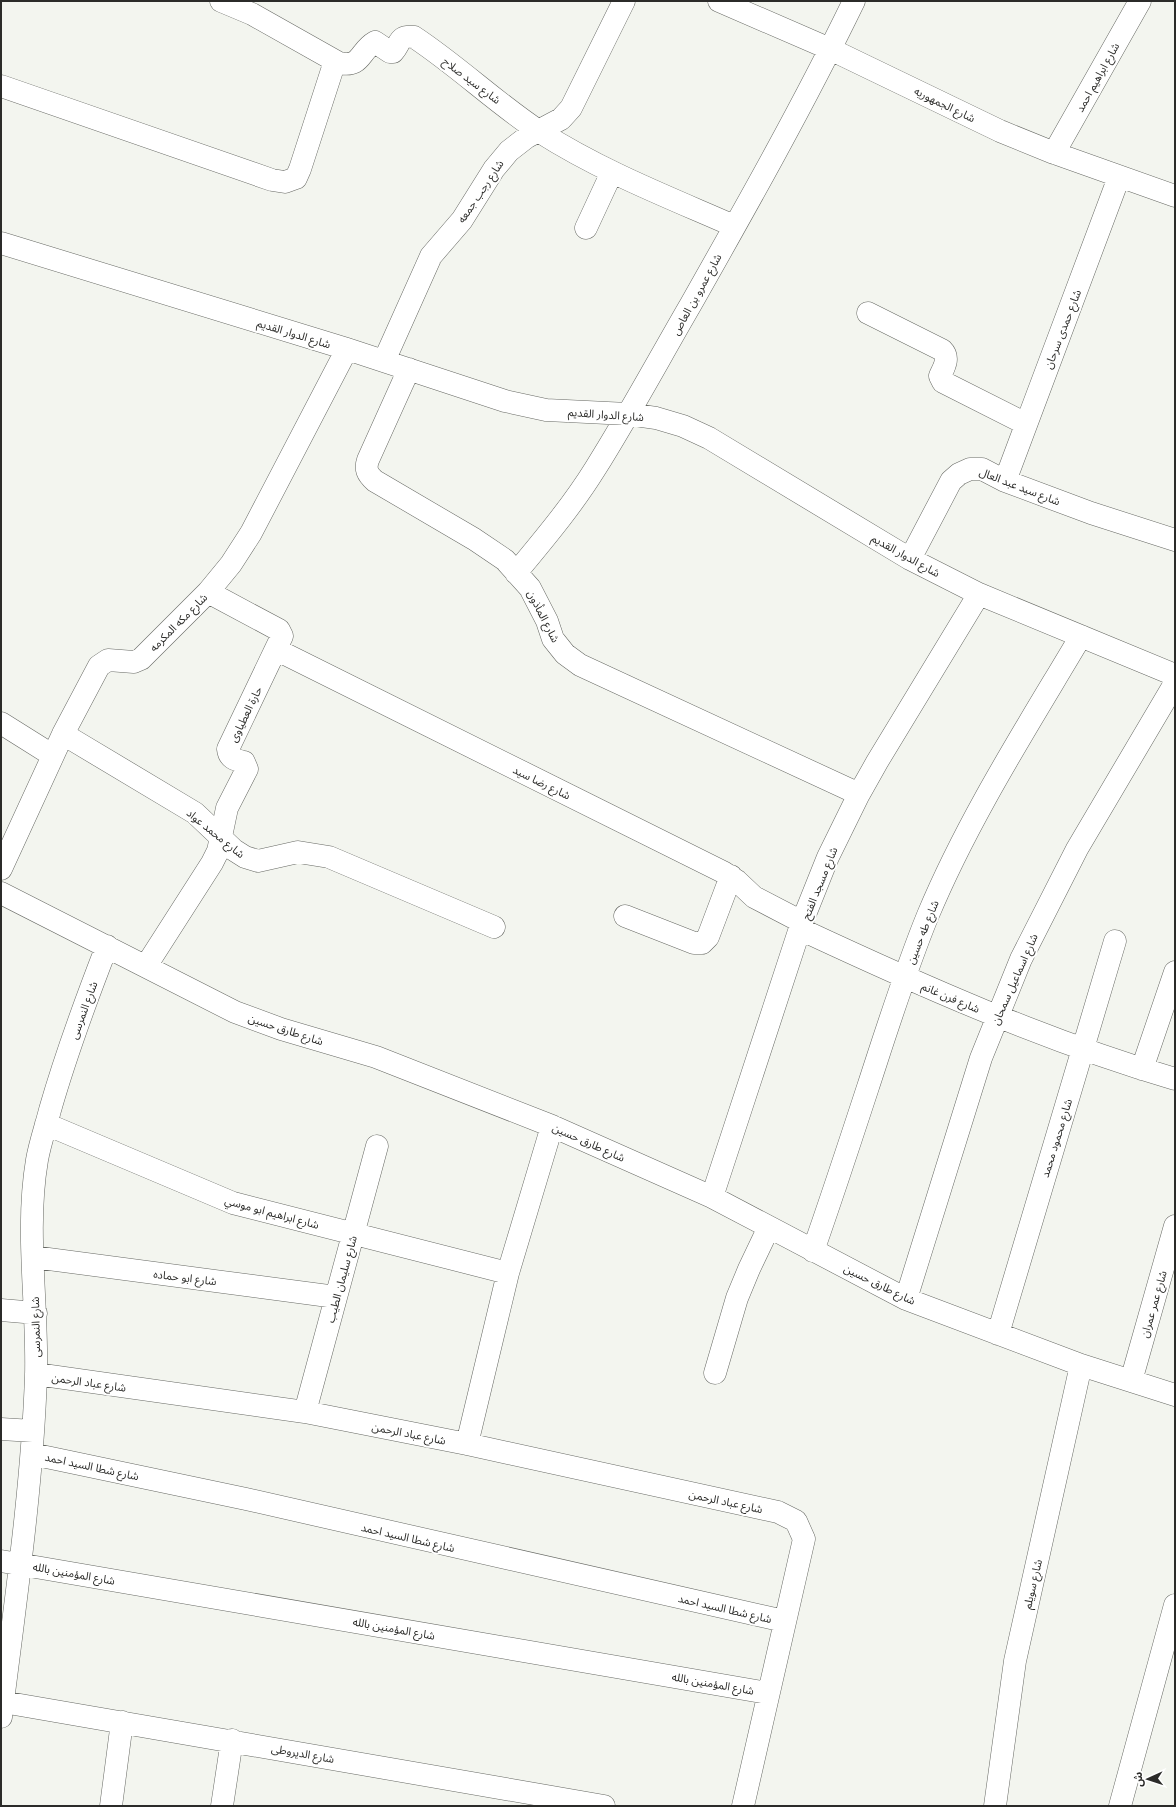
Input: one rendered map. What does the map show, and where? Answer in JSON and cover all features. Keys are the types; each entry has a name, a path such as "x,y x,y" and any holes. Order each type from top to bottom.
{"street":[{"name":"شارع سيد صلاح","path":"221,1 252,14 346,65 353,64 375,42 392,52 401,39 407,36 414,37 540,131 612,172 734,226"},
{"name":"شارع رجب جمعه","path":"384,361 431,256 462,220 494,169 509,151 527,137 561,119 572,108 624,1"},
{"name":"شارع الجمهوريه","path":"719,1 830,49 1000,131 1054,154 1119,178 1175,196"},
{"name":"شارع عمرو بن العاص","path":"516,573 558,522 595,470 734,226 830,49 854,1"},
{"name":"شارع ابراهيم احمد","path":"1054,154 1140,1"},
{"path":"1,86 272,180 286,182 296,178 300,169 335,60"},
{"path":"586,228 612,172"},
{"name":"شارع حمدى سرحان","path":"1005,481 1119,178"},
{"name":"شارع الدوار القديم","path":"1,242 347,349 505,401 546,410 628,414 656,418 683,426 709,438 910,559 980,594 1175,675"},
{"path":"868,313 942,350 946,356 940,376 943,382 1026,424"},
{"name":"شارع مكه المكرمه","path":"1,869 62,734 103,662 113,659 134,662 141,659 208,592 231,564 251,533 347,349"},
{"name":"شارع المأذون","path":"409,369 368,460 366,467 368,476 474,539 505,560 530,588 547,621 553,639 565,654 580,665 859,794"},
{"name":"شارع سيد عبد العال","path":"910,559 951,481 959,474 970,469 982,469 1005,481 1091,513 1175,540"},
{"name":"حارة العطياوى","path":"146,966 212,863 218,851 227,808 247,769 244,762 232,758 229,755 228,749 277,650 282,636 279,630 208,592"},
{"name":"شارع مسجد الفتح","path":"712,1197 801,926 828,857 859,794 980,594"},
{"name":"شارع طه حسين","path":"813,1251 904,978 929,914 961,845 989,791 1081,636"},
{"name":"شارع رضا سيد","path":"277,650 730,876 754,897 801,926"},
{"name":"شارع اسماعيل سمحان","path":"906,1298 967,1100 997,1016 1021,959 1070,863 1175,683"},
{"path":"1,723 52,755"},
{"name":"شارع محمد عواد","path":"62,734 195,813 234,850 245,857 258,861 298,852 329,857 494,928"},
{"path":"625,916 694,943 702,943 708,937 730,876"},
{"name":"شارع طارق حسين","path":"1,893 198,994 248,1017 281,1029 376,1057 552,1126 712,1197 813,1251 906,1298 1080,1365 1175,1395"},
{"name":"شارع فرن غانم","path":"801,926 904,978 997,1016 1142,1069 1175,1078"},
{"name":"شارع محمود محمد","path":"998,1334 1114,941"},
{"name":"شارع النمرسى","path":"2,1709 10,1562 32,1454 36,1374 36,1313 31,1224 33,1190 38,1157 46,1124 79,1020 107,946"},
{"path":"1142,1069 1175,972"},
{"name":"شارع ابراهيم ابو موسي","path":"46,1124 232,1203 508,1273"},
{"path":"468,1444 508,1273 552,1126"},
{"name":"شارع سليمان الطيب","path":"305,1412 377,1146"},
{"name":"شارع عمر عمران","path":"1131,1381 1175,1226"},
{"path":"715,1373 737,1298 769,1227"},
{"name":"شارع ابو حماده","path":"33,1257 336,1297"},
{"path":"1,1310 36,1313"},
{"name":"شارع سويلم","path":"995,1806 1015,1661 1080,1365"},
{"name":"شارع عباد الرحمن","path":"36,1374 305,1412 468,1444 778,1512 796,1521 804,1539 784,1621 743,1806"},
{"path":"1,1429 33,1431"},
{"name":"شارع شطا السيد احمد","path":"32,1454 246,1499 784,1621"},
{"name":"شارع المؤمنين بالله","path":"10,1562 768,1693"},
{"path":"1120,1806 1175,1605"},
{"name":"شارع الديروطى","path":"2,1709 122,1722 604,1806"},
{"path":"111,1806 122,1722"},
{"path":"222,1806 232,1740"}]}
